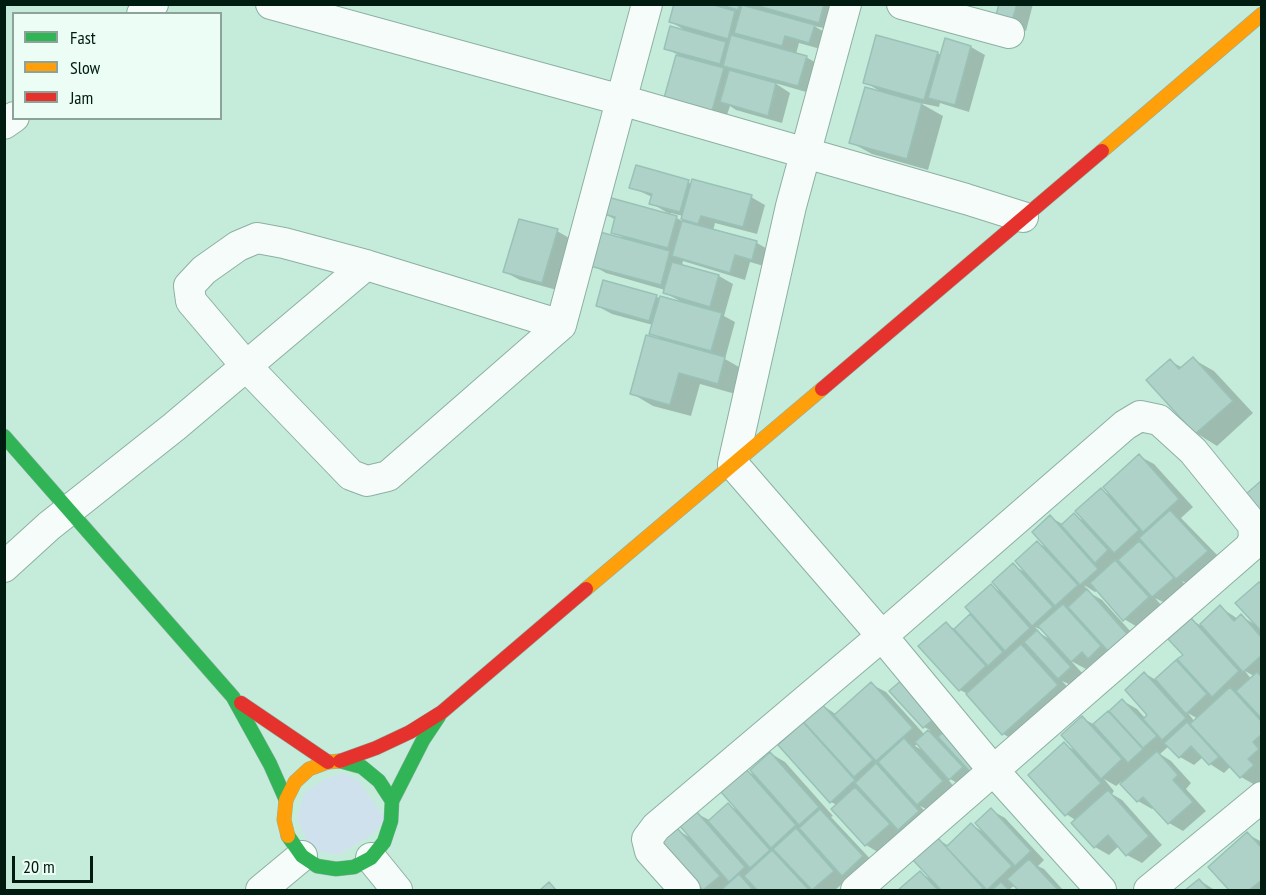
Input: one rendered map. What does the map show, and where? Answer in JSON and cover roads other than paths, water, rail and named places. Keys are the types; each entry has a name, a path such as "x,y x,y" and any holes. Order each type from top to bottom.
{"street":[{"path":"271,4 621,100 1023,218"},
{"path":"357,4 397,38"},
{"path":"561,324 366,266 257,238 238,246 204,270 189,286 191,301 247,367 351,475 367,481 388,476 561,324 647,4"},
{"path":"733,464 805,153 846,4"},
{"path":"902,4 1010,33"},
{"path":"442,712 423,740 392,801 391,821 384,842 371,858 354,867 336,869 317,866 302,856 289,840 284,820 286,800 295,782 309,769 376,748 410,732 442,712 1262,14"},
{"path":"4,567 70,509 174,428 366,266"},
{"path":"685,891 650,851 647,839 656,826 882,636 1125,425 1140,416 1159,420 1193,451 1252,525 1254,538 1250,547 856,891"},
{"path":"4,436 233,697 270,764 286,800"},
{"path":"733,464 882,636 993,770 1101,891"},
{"path":"233,697 295,742 334,761 362,767 379,781 392,801"},
{"path":"1149,891 1262,797"},
{"path":"261,891 302,856"},
{"path":"371,858 397,891"}]}
